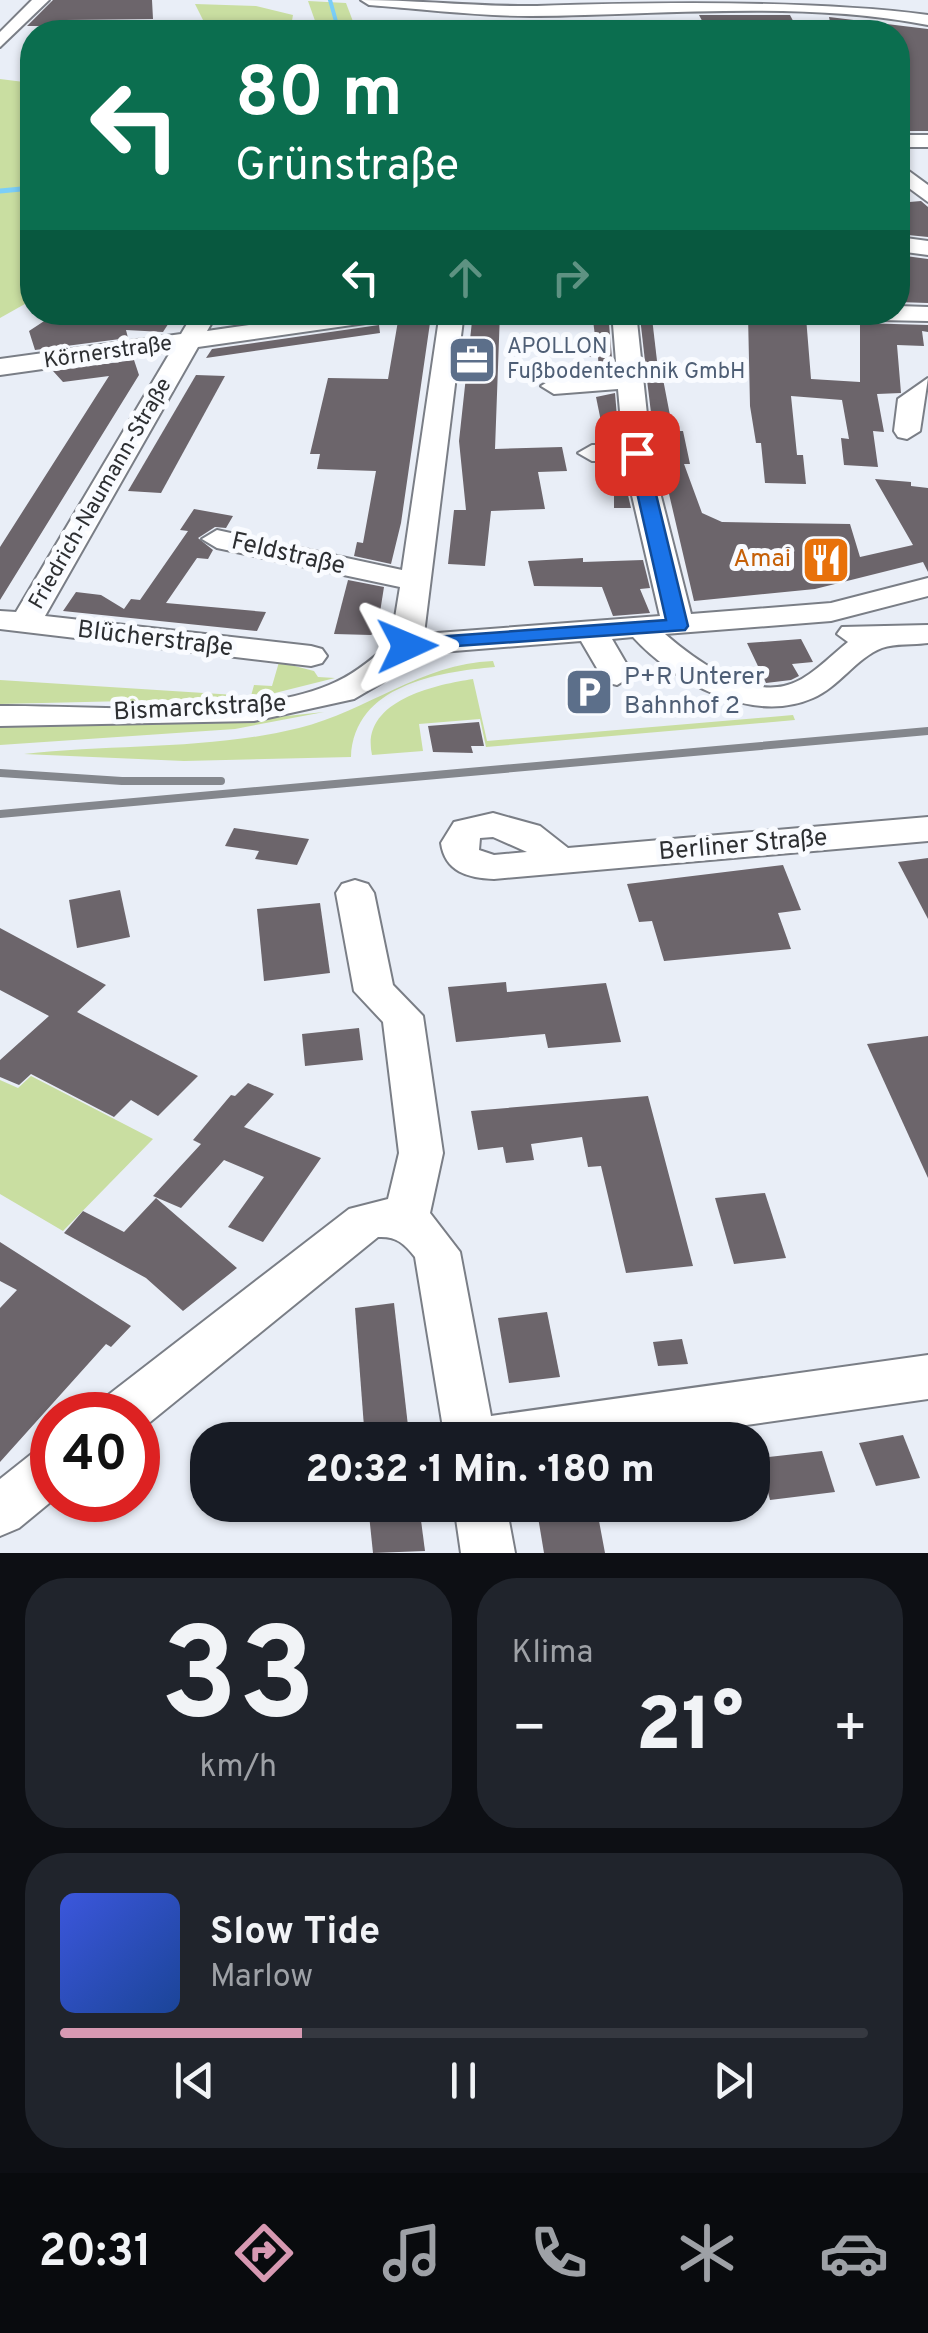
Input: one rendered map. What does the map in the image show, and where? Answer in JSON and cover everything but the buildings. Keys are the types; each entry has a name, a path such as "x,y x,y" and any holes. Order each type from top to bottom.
{"street":[{"path":"22,20 41,0"},
{"path":"369,0 507,5 624,20 801,2 828,6 903,5 928,20"},
{"path":"486,20 507,5"},
{"path":"811,20 809,10 828,6"},
{"path":"0,43 20,22"},
{"path":"910,178 928,196"},
{"name":"Friedrich-Naumann-Straße","path":"13,622 199,325"},
{"name":"Körnerstraße","path":"0,367 305,325"},
{"path":"450,325 407,646 603,659 642,628 831,612 928,588"},
{"path":"625,325 637,453 678,626"},
{"path":"554,386 627,381"},
{"path":"907,431 911,399 928,386"},
{"path":"592,453 637,453"},
{"name":"Feldstraße","path":"216,538 418,582"},
{"path":"831,612 851,633 874,639 928,634"},
{"name":"Blücherstraße","path":"13,622 311,656"},
{"path":"642,628 654,644 738,692 778,698 798,693 874,639"},
{"name":"Bismarckstraße","path":"0,716 199,712 294,705 364,680 407,646"},
{"name":"Berliner Straße","path":"557,858 582,861 928,828"},
{"path":"355,893 374,991 402,1016 421,1153 406,1220"},
{"path":"150,1392 364,1222 386,1215 406,1220 424,1232 436,1252 467,1422"},
{"path":"609,1422 928,1377"},
{"path":"483,1522 488,1553"}],"green space":[{"path":"308,1 346,3 352,20 315,20"},
{"path":"195,4 256,6 293,15 292,20 203,20"},
{"path":"0,79 20,82 20,307 0,318"},
{"path":"493,661 495,667 425,679 383,698 367,713 356,733 351,757 184,761 24,754 265,735 324,720 442,670"},
{"path":"279,662 314,671 318,677 335,678 255,698 0,704 0,680 251,696 254,685 272,686"},
{"path":"473,679 487,741 793,715 795,720 486,747 480,719 419,724 423,751 372,755 371,736 388,709 421,691"},
{"path":"324,712 235,729 0,745 0,725 240,721"},
{"path":"31,1076 153,1139 63,1231 0,1194 0,1080 18,1088"}],"waterway":[{"path":"330,0 336,20"},
{"path":"0,191 20,189"}],"railway":[{"path":"0,814 928,731"},
{"path":"0,773 122,781 221,781"}],"place":[{"name":"APOLLON Fußbodentechnik GmbH","path":"472,360"},
{"name":"Amai","path":"826,560"},
{"name":"P+R Unterer Bahnhof 2","path":"589,692"}],"route":[{"path":"407,646 678,626 637,453"}]}
